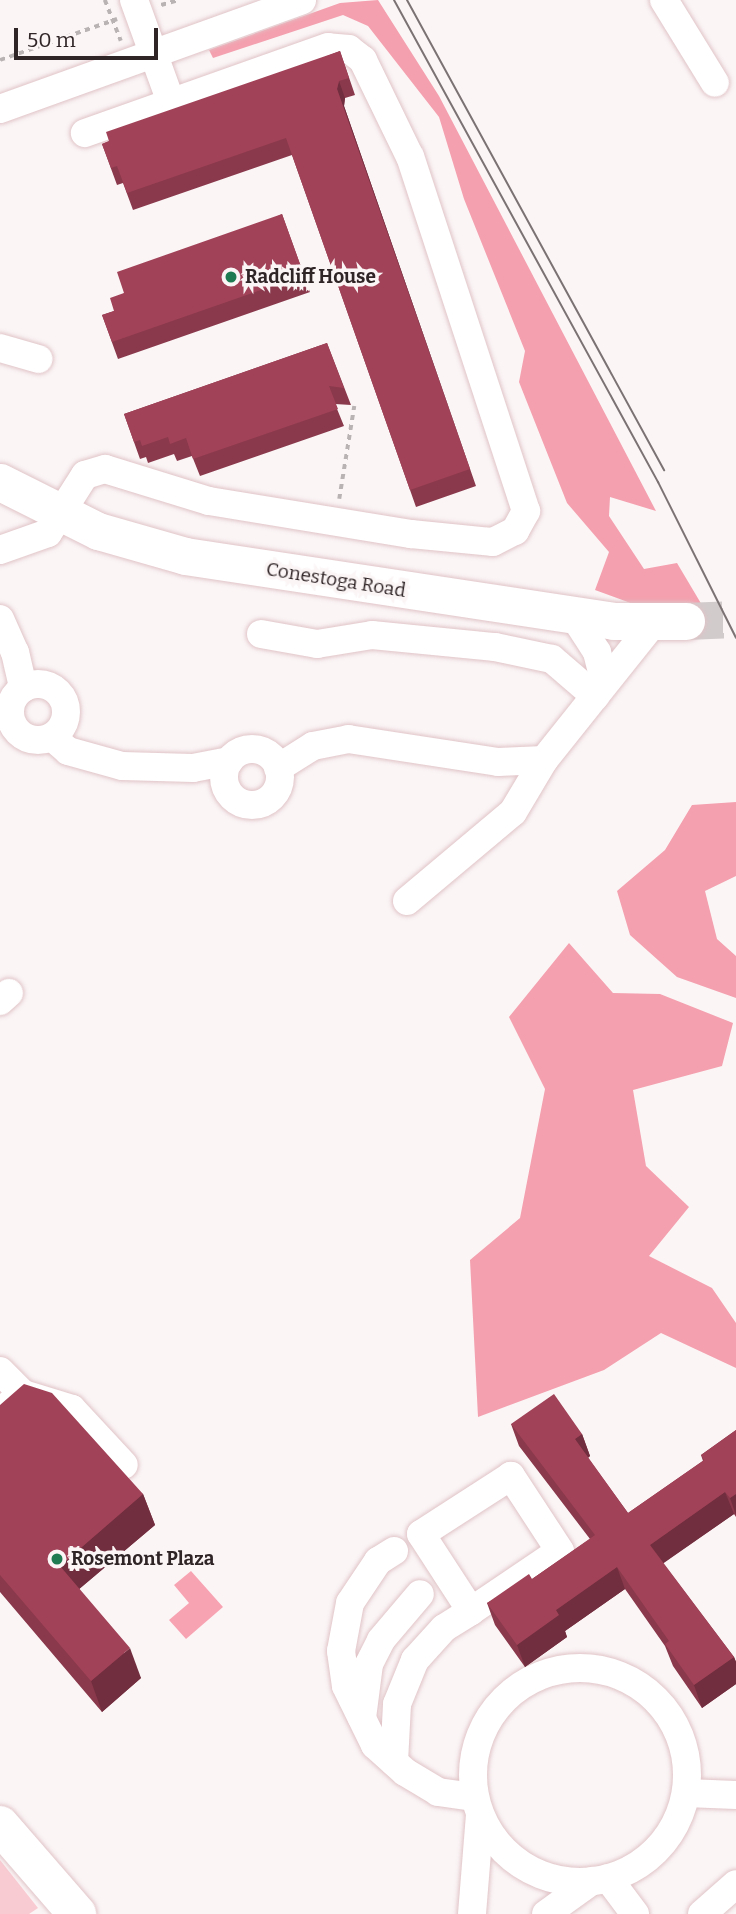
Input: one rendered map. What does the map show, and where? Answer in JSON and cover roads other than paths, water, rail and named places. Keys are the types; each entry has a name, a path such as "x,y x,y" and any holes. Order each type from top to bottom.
{"highway":[{"path":"0,1825 77,1914"}],"main road":[{"name":"Conestoga Road","path":"0,482 62,516 150,549 573,615 670,621"}],"street":[{"path":"0,109 302,0"},
{"path":"664,0 715,83"},
{"path":"128,11 142,58 171,102"},
{"path":"0,550 48,533 62,516 85,475 105,469 209,501 336,522 493,542 515,531 526,511 410,157 363,60 349,49 328,47 85,133"},
{"path":"0,348 38,359"},
{"path":"573,615 597,653 599,688"},
{"path":"0,619 15,652 23,688"},
{"path":"407,901 513,812 544,760 599,688 670,621"},
{"path":"261,634 317,644 372,635 495,647 552,659 599,688"},
{"path":"45,685 63,698 65,720 52,737 30,740 13,727 10,705 23,688 45,685"},
{"path":"52,737 68,751 122,766 193,768 229,761"},
{"path":"278,768 313,746 348,738 498,762 544,760"},
{"path":"259,749 269,754 278,768 281,784 276,794 268,802 246,805 228,793 224,782 229,761 237,753 259,749"},
{"path":"0,1371 22,1394 72,1409 124,1465"},
{"path":"0,1413 22,1394"},
{"path":"394,1762 393,1727 404,1678 444,1628 471,1611 560,1551 511,1476 421,1534 471,1611"},
{"path":"394,1551 363,1581 345,1624 341,1651 346,1686 375,1745 394,1762 438,1791 478,1806 494,1838 513,1859 564,1881 600,1880 635,1914"},
{"path":"362,1721 369,1664 381,1640 420,1594"},
{"path":"472,1914 478,1806 478,1747 485,1724 509,1694 541,1675 578,1667 615,1673 648,1692 673,1720 682,1744 686,1793 677,1822 659,1847 636,1866 600,1880 546,1914"},
{"path":"686,1793 736,1795"},
{"path":"702,1914 736,1884"}],"tunnel":[{"path":"686,621 736,619"}],"tram line":[{"path":"394,0 658,482 736,638"},
{"path":"407,0 664,470"}],"place":[{"name":"Radcliff House","path":"231,277"},
{"name":"Rosemont Plaza","path":"57,1559"}]}
